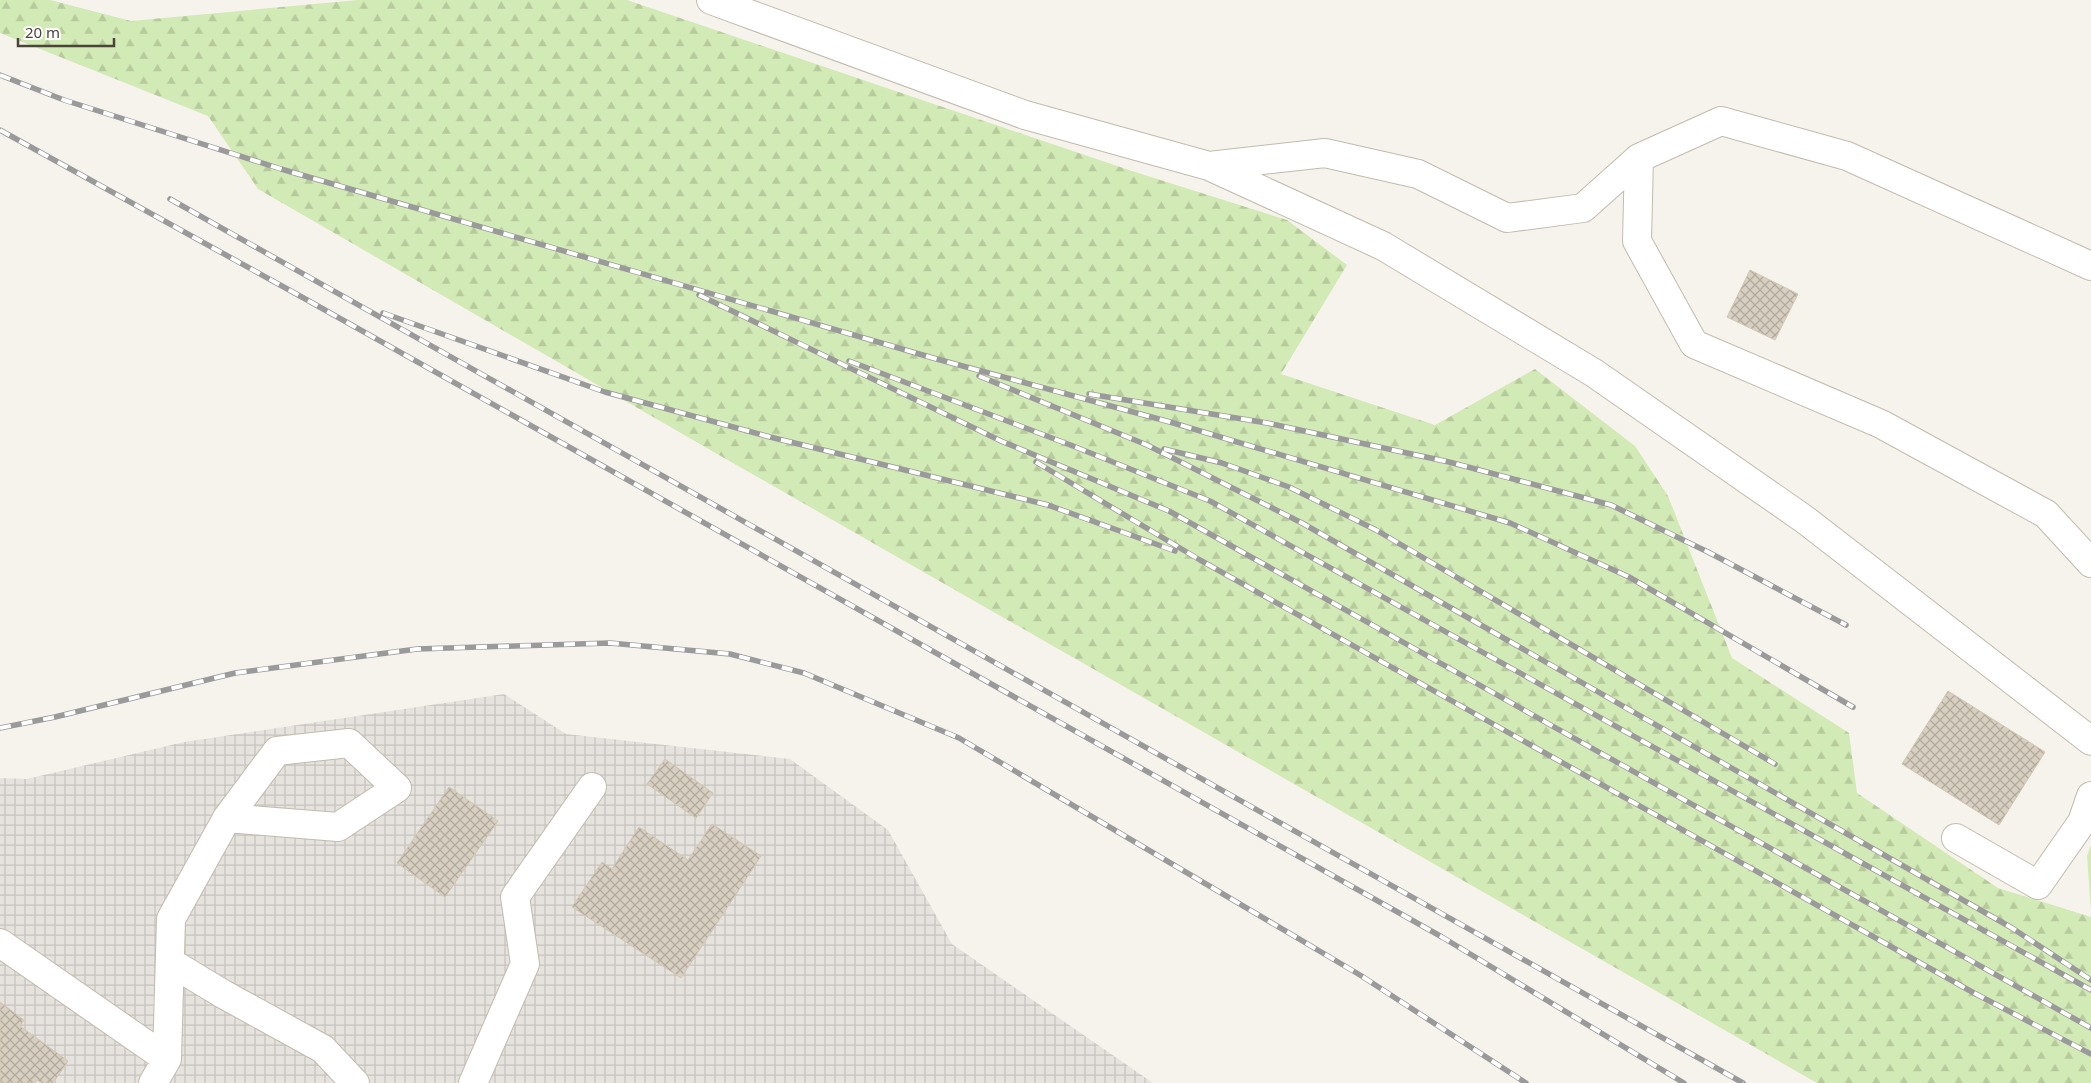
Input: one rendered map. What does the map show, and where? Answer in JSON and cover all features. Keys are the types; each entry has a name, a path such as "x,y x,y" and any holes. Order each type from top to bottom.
{"lane":[{"path":"711,0 1025,115 1209,166 1383,246 1594,373 1804,520 2091,741"},
{"path":"1209,166 1325,153 1418,174 1507,218 1582,208 1639,158 1721,122 1847,156 2091,266"},
{"path":"1639,158 1637,241 1694,344 1881,424 2046,514 2091,563"},
{"path":"152,1083 167,1058 171,919 227,818 277,751 349,743 397,788 338,827 227,818"},
{"path":"473,1083 525,964 515,897 592,787"},
{"path":"1956,838 2038,885 2082,822 2091,796"},
{"path":"0,943 167,1058"},
{"path":"170,962 323,1049 355,1083"}],"shaded area":[{"path":"504,694 566,734 790,759 888,830 952,944 1153,1083 0,1083 0,778 27,779 184,742"}],"green space":[{"path":"0,0 50,0 131,21 358,0 627,0 1132,171 1287,220 1347,265 1281,374 1435,425 1535,369 1635,446 1668,496 1732,658 1849,733 1857,793 1998,888 2091,917 2091,1083 1817,1083 258,189 208,116 0,33"},
{"path":"2091,845 2091,910 2087,856"}],"building":[{"path":"1750,270 1798,294 1775,340 1727,317"},
{"path":"1948,691 2045,752 1999,825 1902,764"},
{"path":"665,759 713,793 696,818 647,784"},
{"path":"449,787 498,821 445,897 397,863"},
{"path":"712,824 761,856 681,978 572,907 602,862 612,869 639,827 688,860"},
{"path":"0,1002 24,1020 20,1026 68,1061 53,1083 42,1083 37,1080 35,1083 0,1083"}],"railway":[{"path":"0,75 64,100 281,169 933,358 1170,422 1510,523 1629,577 1853,707"},
{"path":"0,130 300,296 1442,937 1684,1083"},
{"path":"170,199 1743,1083"},
{"path":"699,295 1001,441 1169,511 2091,1028"},
{"path":"383,313 605,392 770,437 1048,505 1175,551"},
{"path":"849,361 1073,446 1210,501 2091,990"},
{"path":"979,376 1147,445 1302,523 2012,928 2091,980"},
{"path":"1089,394 1267,423 1449,462 1611,505 1708,552 1846,625"},
{"path":"1164,449 1222,463 1289,487 1376,530 1775,764"},
{"path":"1036,462 1200,560 1974,993 2091,1054"},
{"path":"0,728 55,717 235,673 417,649 610,643 730,654 804,673 959,738 1360,975 1526,1083"}]}
